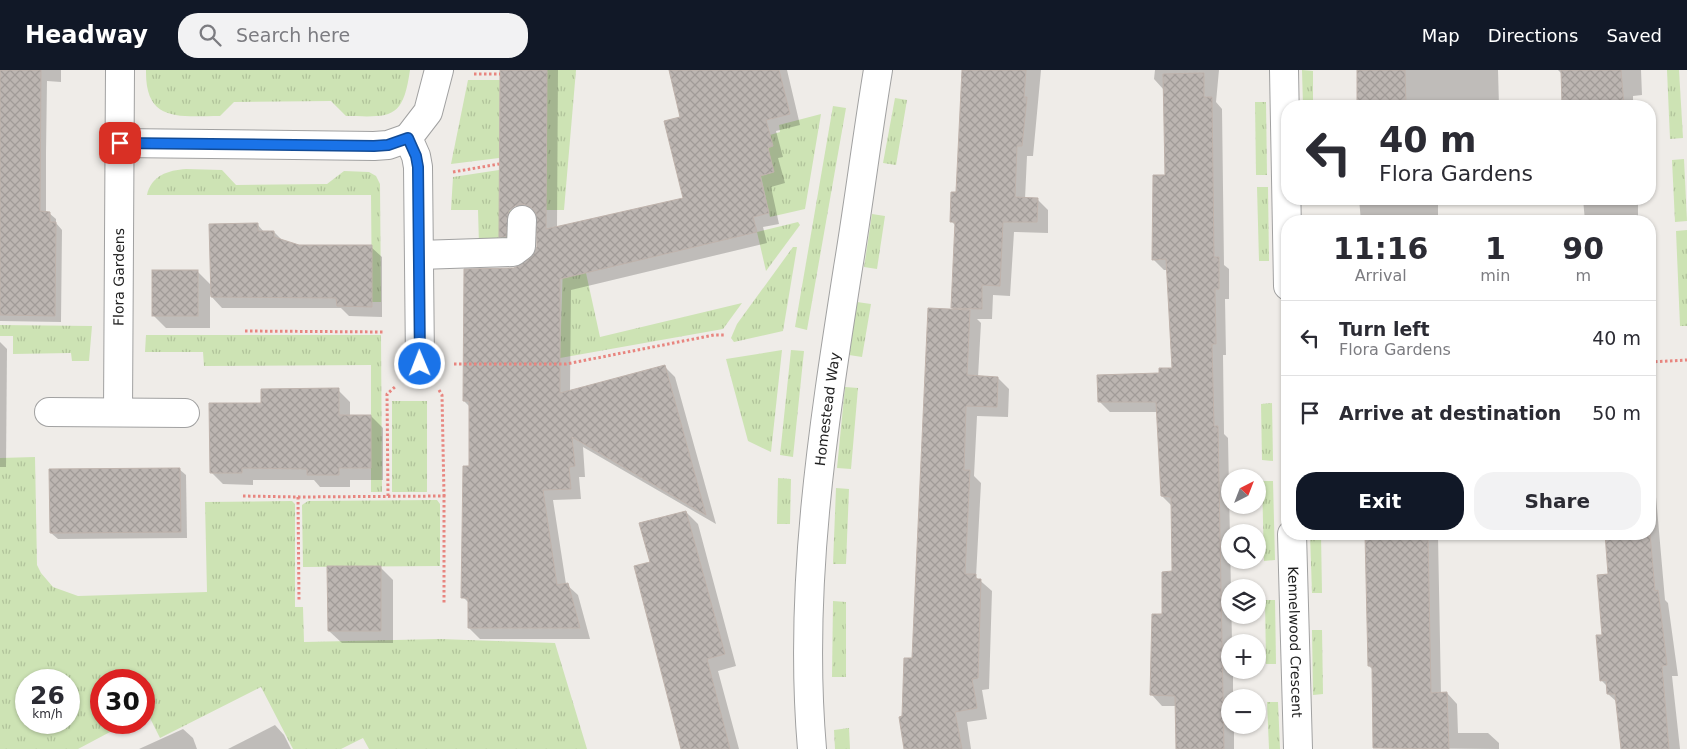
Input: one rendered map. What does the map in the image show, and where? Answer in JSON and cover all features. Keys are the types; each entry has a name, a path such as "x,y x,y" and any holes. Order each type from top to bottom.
{"street":[{"name":"Flora Gardens","path":"118,412 120,70"},
{"path":"120,143 388,145 408,138 428,112 439,70"},
{"name":"Homestead Way","path":"812,749 808,672 808,588 812,536 825,414 878,70"},
{"path":"1284,70 1285,100"},
{"path":"408,138 416,156 418,178 420,364"},
{"path":"419,255 513,252 521,246 522,220"},
{"path":"49,412 185,413"},
{"name":"Kennelwood Crescent","path":"1292,540 1298,749"}],"path":[{"path":"474,70 474,74 500,74"},
{"path":"418,178 499,164"},
{"path":"245,331 387,332 420,364 442,395 444,604"},
{"path":"388,496 387,394 420,364 566,364 714,335 725,335"},
{"path":"1656,362 1687,360"},
{"path":"243,496 444,496"},
{"path":"298,497 299,602"}],"green space":[{"path":"146,70 410,70 407,86 399,107 384,115 346,116 331,101 234,102 220,116 191,116 167,113 158,108 151,100 147,87"},
{"path":"547,70 576,70 564,210 546,210"},
{"path":"1302,70 1313,71 1313,100 1303,100"},
{"path":"1667,70 1679,70 1683,138 1670,139"},
{"path":"468,80 500,80 499,158 451,164"},
{"path":"895,98 907,100 896,165 883,163"},
{"path":"1255,102 1266,102 1267,175 1256,175"},
{"path":"833,106 846,108 807,330 795,327"},
{"path":"821,114 805,209 770,217 761,176 774,172 768,148 773,146 770,135 780,132 779,125"},
{"path":"1684,159 1687,221 1675,222 1672,160"},
{"path":"186,169 222,170 236,185 327,184 344,171 369,172 376,176 380,184 381,302 372,302 371,195 147,195 152,183 161,175"},
{"path":"499,170 499,209 511,210 511,239 479,245 478,210 451,210 453,177"},
{"path":"1257,187 1268,187 1269,261 1259,261"},
{"path":"872,214 885,216 877,269 864,267"},
{"path":"798,222 800,225 766,271 757,232"},
{"path":"1687,230 1687,326 1680,326 1676,231"},
{"path":"793,247 797,247 783,331 734,342 731,338 737,324"},
{"path":"563,264 586,273 600,337 742,303 723,329 560,358"},
{"path":"857,302 871,304 862,357 849,355"},
{"path":"0,325 92,326 89,361 72,361 71,353 13,354 13,336 0,336"},
{"path":"146,335 381,335 382,492 371,492 371,365 204,366 203,352 145,352"},
{"path":"782,350 771,452 748,441 726,359"},
{"path":"791,350 804,351 793,457 780,455"},
{"path":"845,387 858,388 851,469 837,468"},
{"path":"392,401 427,401 427,492 392,492"},
{"path":"1272,403 1273,461 1262,460 1261,404"},
{"path":"35,457 37,565 53,587 78,596 207,592 205,502 292,501 295,504 295,607 303,607 304,642 440,639 555,643 587,749 369,749 363,738 341,749 293,749 261,687 160,738 155,728 155,669 90,669 90,734 106,734 78,749 0,749 0,458"},
{"path":"778,478 791,479 790,524 777,524"},
{"path":"1266,481 1273,481 1275,560 1266,561 1266,524 1263,524 1263,514 1266,514"},
{"path":"836,488 849,489 846,564 833,564"},
{"path":"437,500 440,504 440,566 303,567 302,505 308,501"},
{"path":"1310,540 1321,540 1322,593 1312,593"},
{"path":"1266,600 1275,600 1276,664 1266,664"},
{"path":"833,601 846,602 846,677 832,677"},
{"path":"1312,630 1322,630 1323,694 1313,695"},
{"path":"1267,702 1278,702 1280,749 1269,749"},
{"path":"849,728 850,749 835,749 834,730"}],"building":[{"path":"0,70 41,70 40,211 50,212 50,222 56,222 55,316 0,315"},
{"path":"500,70 547,70 546,229 683,198 664,121 680,117 669,70 779,70 790,114 766,120 773,146 768,148 774,172 760,176 769,213 753,217 757,232 560,279 560,393 665,365 706,515 572,437 575,466 569,467 571,489 543,490 557,585 568,583 580,628 468,628 468,598 461,598 463,466 469,466 469,401 463,401 464,269 514,268 530,258 537,247 536,213 531,207 523,204 515,206 509,211 506,237 499,237"},
{"path":"962,70 1026,70 1024,97 1027,97 1022,146 1017,146 1015,197 1038,198 1037,222 1003,222 1000,286 982,285 982,309 951,308 955,222 950,222 951,192 956,192"},
{"path":"1357,70 1405,70 1406,100 1357,100"},
{"path":"1561,70 1621,70 1624,100 1562,100"},
{"path":"1204,73 1204,97 1212,97 1214,257 1219,257 1219,289 1215,289 1216,344 1212,344 1214,426 1218,426 1221,679 1223,679 1223,689 1221,689 1221,734 1224,734 1224,749 1176,749 1175,696 1150,695 1152,614 1162,614 1162,572 1172,571 1171,497 1161,496 1156,402 1098,402 1097,375 1159,373 1159,368 1172,368 1166,259 1152,260 1153,175 1165,175 1163,74"},
{"path":"258,223 258,231 274,231 274,237 299,245 372,245 372,307 337,306 336,298 211,297 209,224"},
{"path":"152,270 198,270 198,316 152,316"},
{"path":"928,308 970,310 967,375 998,377 997,407 966,406 964,470 970,470 965,574 976,574 976,579 981,579 978,678 972,679 977,708 955,712 962,749 904,749 899,717 902,716 904,658 912,658"},
{"path":"339,388 339,415 371,415 371,468 339,468 339,475 307,475 307,469 242,468 242,473 210,473 209,403 261,403 261,389"},
{"path":"180,468 181,532 50,533 49,469"},
{"path":"686,511 725,654 707,659 730,749 681,749 634,566 650,562 639,523"},
{"path":"1365,540 1428,540 1431,693 1447,692 1449,749 1373,748 1372,666 1368,666"},
{"path":"1605,540 1651,540 1655,591 1658,590 1667,665 1662,666 1669,749 1621,749 1615,694 1607,694 1606,680 1600,681 1596,635 1602,635 1597,575 1608,574"},
{"path":"327,566 381,566 381,631 328,631"}],"route":[{"path":"120,143 374,146 388,145 408,138 416,156 418,167 420,364"}]}
